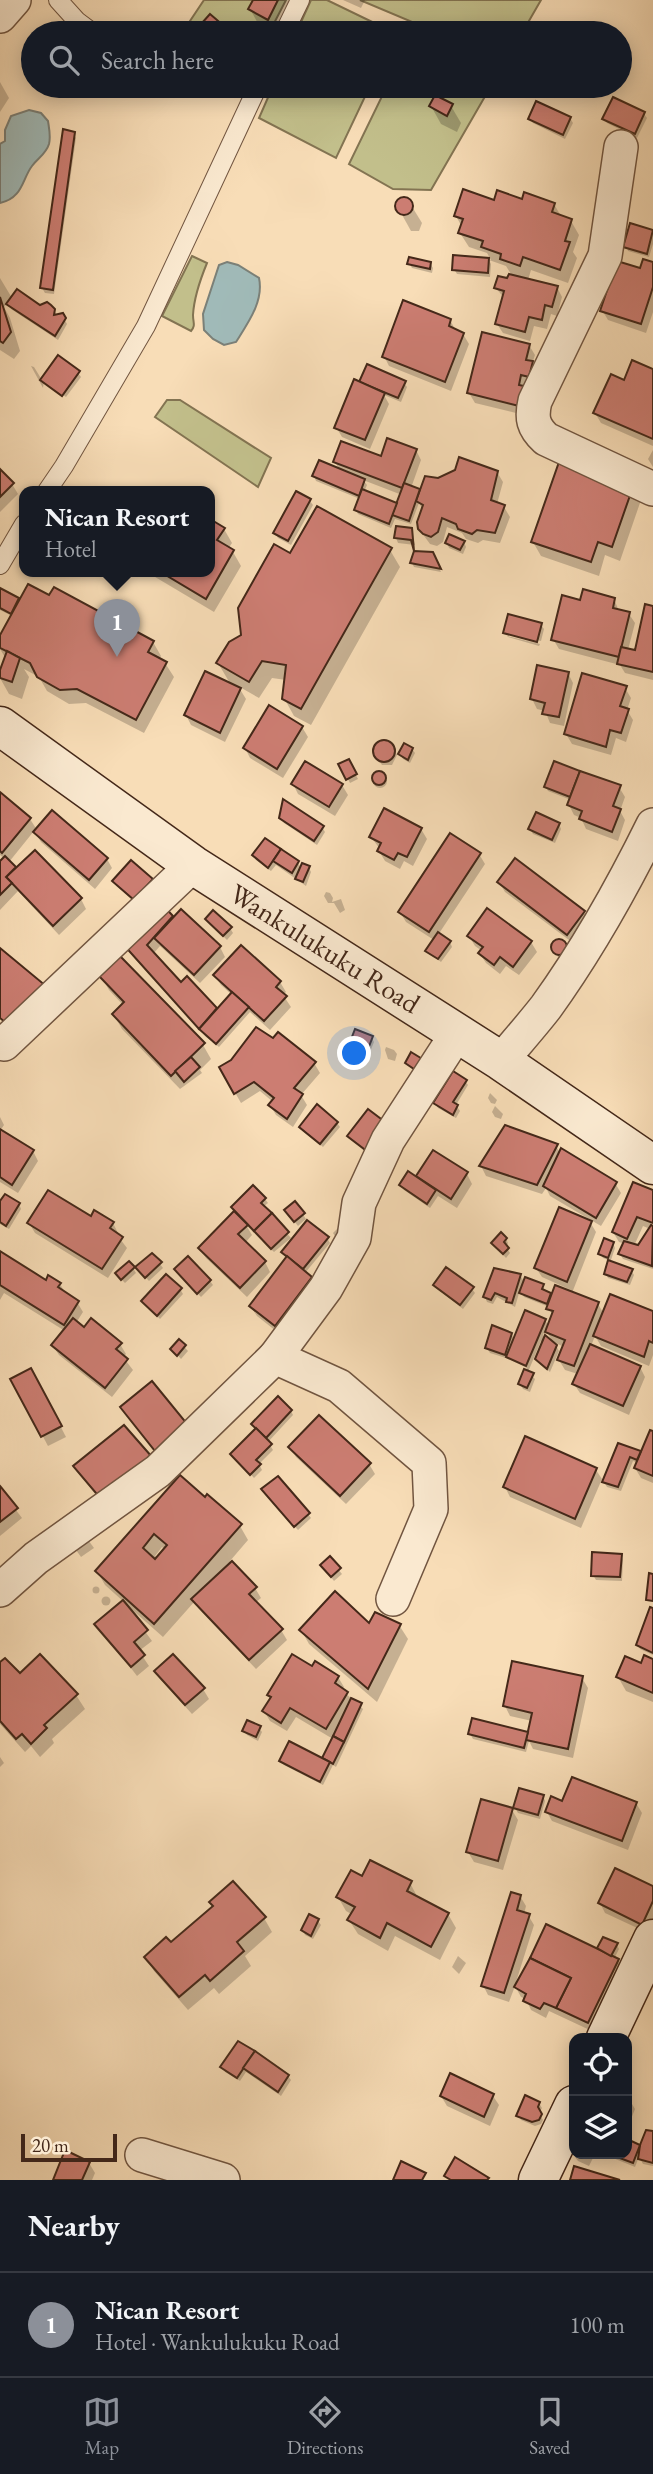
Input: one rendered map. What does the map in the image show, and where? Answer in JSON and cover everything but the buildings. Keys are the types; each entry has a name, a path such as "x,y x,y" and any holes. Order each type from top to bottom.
{"main road":[{"name":"Wankulukuku Road","path":"0,726 193,865 457,1032 653,1165"},
{"path":"608,2033 653,1939"},
{"path":"538,2180 569,2115"}],"street":[{"path":"0,16 15,0"},
{"path":"621,147 605,256 535,401 532,417 546,439 653,489"},
{"path":"501,1061 567,976 627,877 653,825"},
{"path":"4,1044 193,865"},
{"path":"0,1590 36,1558 158,1471 275,1357 326,1288 354,1238 359,1203 388,1140 457,1032"},
{"path":"275,1357 339,1386 429,1464 431,1509 393,1599"},
{"path":"142,2155 223,2180"}],"lane":[{"path":"58,0 77,21"},
{"path":"290,21 300,0"},
{"path":"50,486 146,326 252,98"},
{"path":"0,565 19,533"}],"shaded area":[{"path":"204,0 286,0 275,21 190,21"},
{"path":"311,0 327,0 370,21 301,21"},
{"path":"360,0 541,0 529,21 410,21"},
{"path":"268,98 364,98 336,158 259,118"},
{"path":"381,98 484,98 431,190 393,189 349,164"},
{"path":"192,256 207,263 196,295 194,325 191,331 162,316"},
{"path":"167,400 180,400 271,458 258,487 155,417"}],"water":[{"path":"29,110 41,113 48,121 49,144 32,166 18,193 8,201 0,203 0,144 5,141 5,130 11,116"},
{"path":"227,262 238,265 259,278 260,287 254,312 236,342 224,345 204,330 203,314 219,265"}],"place":[{"name":"Nican Resort","path":"117,657"}]}
